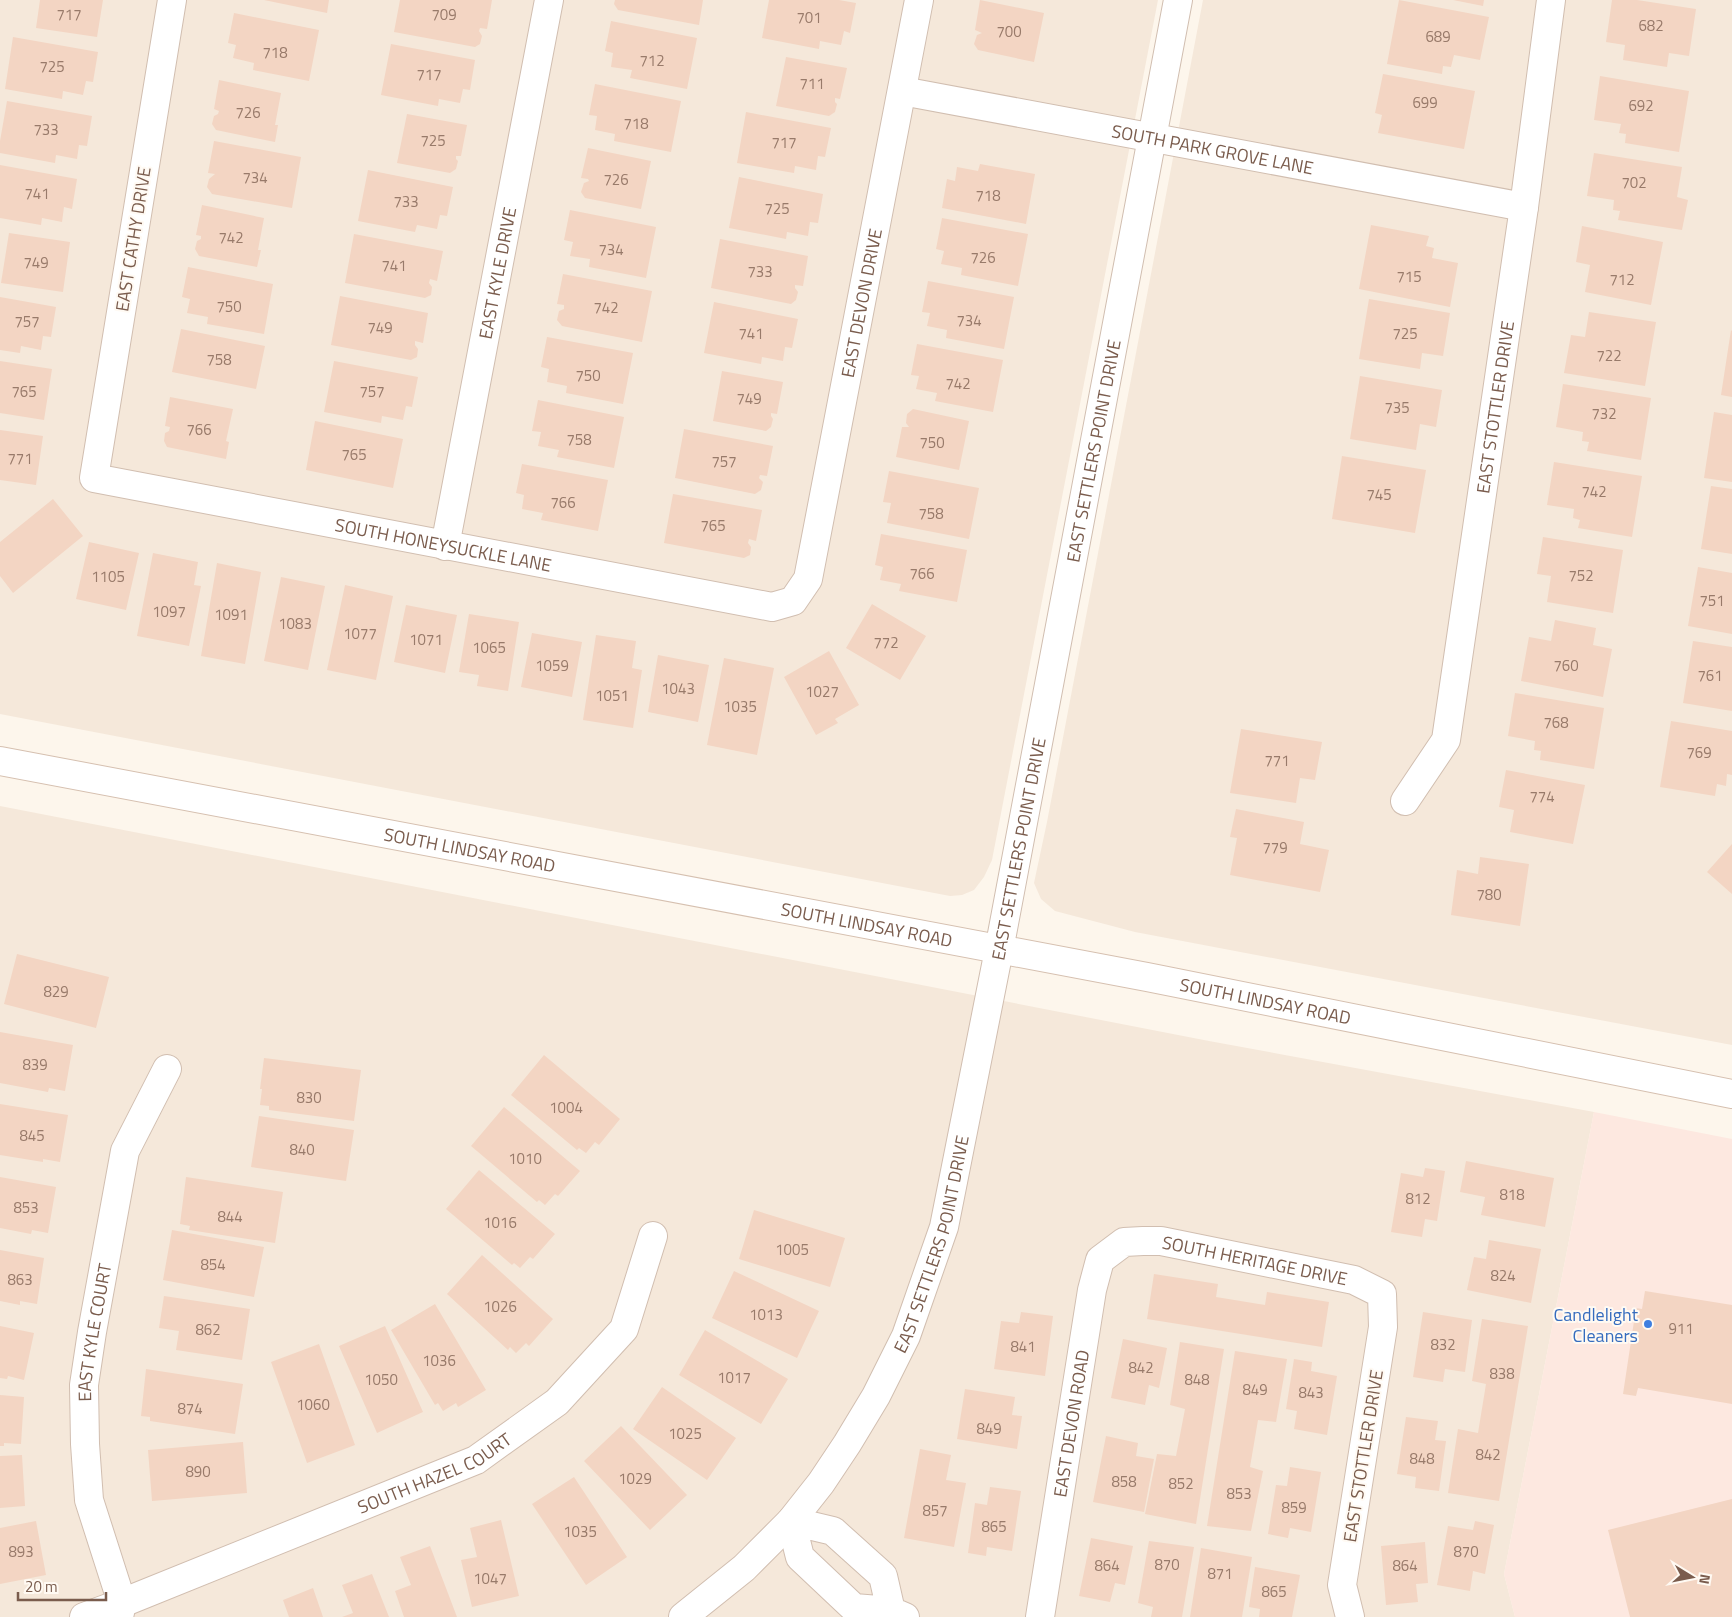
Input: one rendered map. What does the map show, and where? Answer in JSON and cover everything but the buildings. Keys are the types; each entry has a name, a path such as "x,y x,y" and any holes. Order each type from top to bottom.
{"street":[{"name":"EAST CATHY DRIVE","path":"94,478 172,0"},
{"name":"EAST KYLE DRIVE","path":"445,546 549,0"},
{"name":"EAST DEVON DRIVE","path":"793,601 808,579 919,0"},
{"name":"EAST SETTLERS POINT DRIVE","path":"683,1617 744,1568 791,1521 821,1483 876,1396 906,1336 944,1227 999,950 1178,0"},
{"name":"EAST STOTTLER DRIVE","path":"1405,802 1446,740 1524,207 1551,0"},
{"name":"SOUTH PARK GROVE LANE","path":"902,91 1524,207"},
{"name":"SOUTH HONEYSUCKLE LANE","path":"94,478 772,607 793,601"},
{"name":"SOUTH LINDSAY ROAD","path":"0,761 1156,979 1732,1094"},
{"name":"EAST KYLE COURT","path":"128,1612 89,1500 85,1444 84,1385 125,1151 167,1069"},
{"name":"SOUTH HAZEL COURT","path":"84,1617 128,1612 476,1460 557,1402 624,1329 653,1236"},
{"name":"SOUTH HERITAGE DRIVE","path":"1124,1242 1161,1241 1354,1280 1382,1294"},
{"name":"EAST DEVON ROAD","path":"1040,1617 1092,1290 1100,1260 1124,1242"},
{"name":"EAST STOTTLER DRIVE","path":"1350,1617 1342,1585 1383,1327 1382,1294"},
{"path":"791,1521 833,1531 883,1576 898,1614 854,1608 800,1557 791,1521"}],"shaded area":[{"path":"0,0 1158,0 992,860 984,877 974,890 962,895 950,896 0,714"},
{"path":"1203,0 1732,0 1732,1045 1135,932 1055,911 1041,899 1034,883"},
{"path":"0,806 1209,1041 1594,1112 1504,1574 1515,1617 0,1617"},
{"path":"1594,1112 1732,1139 1732,1617 1515,1617 1504,1574"}],"place":[{"name":"Candlelight Cleaners","path":"1648,1324"}]}
